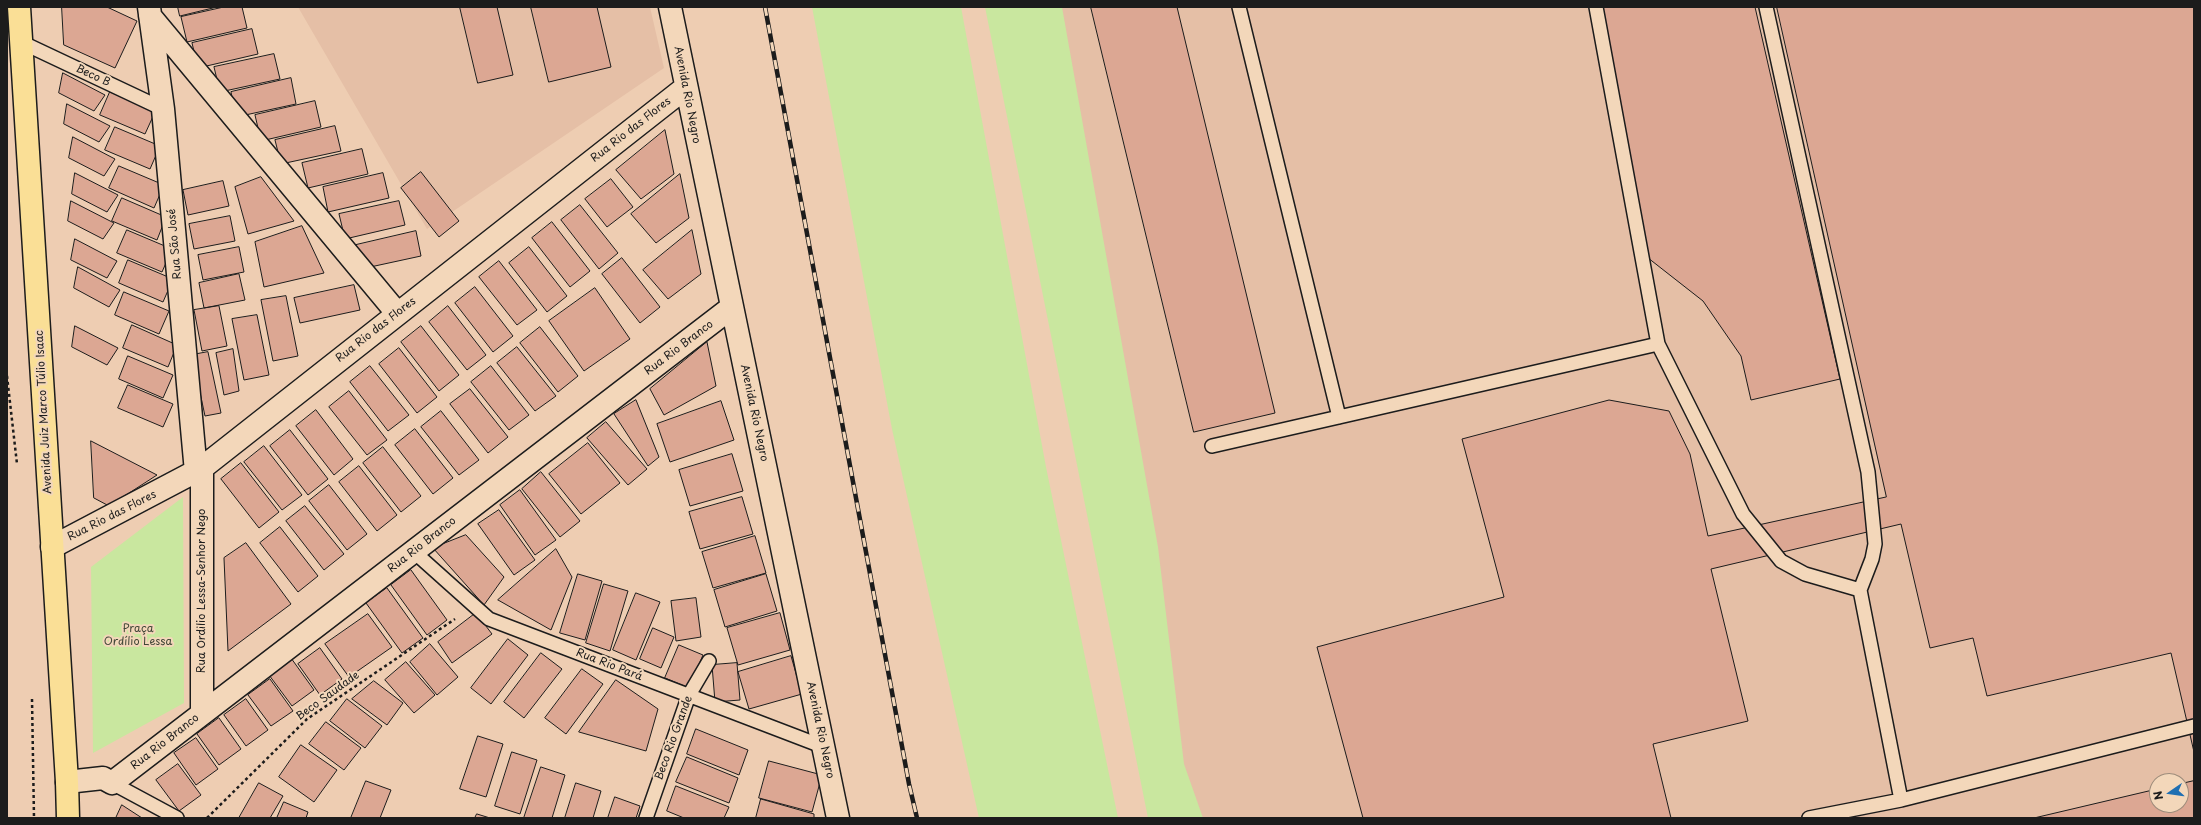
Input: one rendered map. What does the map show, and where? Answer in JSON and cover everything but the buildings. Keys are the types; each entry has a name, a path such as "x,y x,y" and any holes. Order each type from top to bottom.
{"main road":[{"name":"Avenida Juiz Marco Túlio Isaac","path":"19,7 68,818"}],"street":[{"name":"Avenida Rio Negro","path":"670,7 685,88 838,818"},
{"name":"Rua São José","path":"150,11 163,109 199,470"},
{"name":"Rua São José","path":"150,11 397,313"},
{"name":"Rua Rio das Flores","path":"52,547 199,470 685,88"},
{"name":"Rua Rio Branco","path":"112,783 732,307"},
{"name":"Rua Ordilio Lessa-Senhor Nego","path":"199,470 202,713"},
{"path":"67,782 103,778 112,783"}],"lane":[{"path":"1239,7 1339,417"},
{"path":"1596,7 1658,344 1743,514 1781,561 1805,574 1860,590"},
{"path":"1766,7 1868,472 1875,544 1872,559 1860,590 1901,800"},
{"name":"Beco B","path":"22,43 163,109"},
{"path":"1212,446 1658,344"},
{"name":"Rua Rio Pará","path":"413,551 489,619 824,747"},
{"name":"Beco Rio Grande","path":"646,818 689,695 708,661"},
{"path":"1809,818 1901,800 2194,726"},
{"path":"112,783 177,818"}],"path":[{"name":"Beco Saudade","path":"207,818 307,718 474,606"}],"shaded area":[{"path":"298,7 650,7 664,68 427,229"},
{"path":"1044,7 2194,7 2194,818 1177,818"}],"green space":[{"path":"812,7 961,7 1046,467 1118,818 979,818 892,429"},
{"path":"985,7 1062,7 1158,547 1184,764 1203,818 1148,818"},
{"name":"Praça Ordílio Lessa","path":"183,497 184,703 93,753 91,567"}],"railway":[{"path":"765,7 909,784 917,818"}]}
